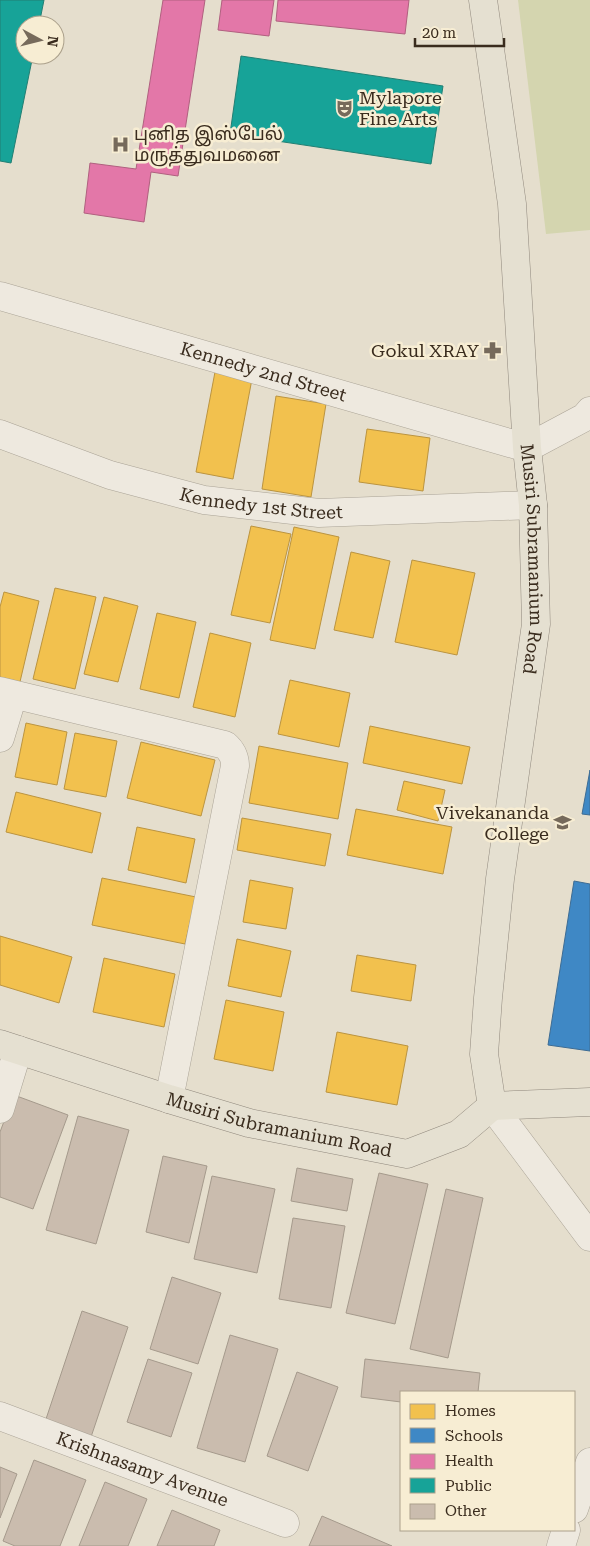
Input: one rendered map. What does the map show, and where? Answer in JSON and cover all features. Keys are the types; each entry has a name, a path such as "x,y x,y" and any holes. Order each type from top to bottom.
{"main road":[{"name":"Musiri Subramanium Road","path":"9,1047 248,1123 407,1154 459,1134 492,1106 484,1054 485,1035 500,879 536,624 533,505 527,448 512,204 483,0"},
{"path":"492,1106 590,1102"}],"street":[{"name":"Kennedy 2nd Street","path":"0,296 527,448"},
{"path":"527,448 585,417 590,411"},
{"name":"Kennedy 1st Street","path":"0,434 110,475 204,500 319,513 533,505"},
{"path":"0,738 7,693 225,745 234,758 233,776 170,1099"},
{"path":"0,1109 9,1047"},
{"path":"492,1106 590,1237"},
{"name":"Krishnasamy Avenue","path":"0,1416 285,1523"},
{"path":"575,1506 590,1462"},
{"path":"561,1546 566,1531"}],"green space":[{"path":"518,0 590,0 590,230 546,234"}],"building: Homes":[{"path":"215,372 252,379 233,479 196,472"},
{"path":"276,396 326,404 311,497 262,489"},
{"path":"367,429 430,438 423,491 359,482"},
{"path":"251,526 291,534 270,623 231,615"},
{"path":"294,527 339,537 315,649 270,640"},
{"path":"351,552 390,561 373,638 334,630"},
{"path":"412,560 475,573 457,655 395,642"},
{"path":"55,588 96,597 75,689 33,679"},
{"path":"4,592 39,601 19,686 0,681 0,607"},
{"path":"104,597 138,606 118,682 84,674"},
{"path":"157,613 196,622 179,698 140,689"},
{"path":"210,633 251,643 235,717 193,707"},
{"path":"290,680 350,693 339,747 278,734"},
{"path":"26,723 67,732 57,785 15,777"},
{"path":"370,726 470,747 462,784 363,763"},
{"path":"75,733 117,741 106,797 64,789"},
{"path":"141,742 215,760 201,816 127,798"},
{"path":"259,746 348,763 338,819 249,803"},
{"path":"404,781 445,790 438,821 397,810"},
{"path":"16,792 101,813 92,853 6,832"},
{"path":"356,809 452,827 443,874 347,855"},
{"path":"242,818 331,834 325,866 237,850"},
{"path":"137,827 195,839 186,883 128,870"},
{"path":"102,878 196,897 185,944 92,925"},
{"path":"250,880 293,888 286,929 243,922"},
{"path":"0,936 72,957 59,1003 0,985"},
{"path":"237,939 291,951 281,997 228,986"},
{"path":"357,955 416,965 411,1001 351,991"},
{"path":"104,958 175,974 164,1027 93,1012"},
{"path":"226,1000 284,1012 273,1071 214,1059"},
{"path":"337,1032 408,1046 397,1105 326,1092"}],"building: Schools":[{"path":"590,770 590,815 582,814"},
{"path":"574,881 590,884 590,1051 548,1045"}],"building: Health":[{"path":"163,0 205,0 178,176 151,172 144,222 84,213 90,163 136,169"},
{"path":"222,0 274,0 269,36 218,30"},
{"path":"278,0 409,0 405,34 276,21"}],"building: Public":[{"path":"0,0 44,0 41,15 15,15 15,65 31,65 11,163 0,161"},
{"path":"241,56 443,86 431,164 230,134"}],"building: Other":[{"path":"14,1095 68,1115 33,1209 0,1197 0,1132"},
{"path":"78,1116 129,1130 96,1244 46,1230"},
{"path":"163,1156 207,1166 189,1243 146,1232"},
{"path":"297,1168 353,1179 347,1211 291,1201"},
{"path":"379,1173 428,1184 395,1324 346,1313"},
{"path":"212,1176 275,1189 257,1273 194,1259"},
{"path":"446,1189 483,1198 448,1358 410,1349"},
{"path":"293,1218 345,1226 331,1308 279,1299"},
{"path":"172,1277 221,1293 198,1364 150,1349"},
{"path":"82,1311 128,1327 91,1437 45,1422"},
{"path":"230,1335 278,1349 245,1462 197,1448"},
{"path":"148,1359 192,1373 171,1437 127,1422"},
{"path":"365,1359 480,1373 478,1391 400,1391 400,1402 361,1397"},
{"path":"297,1372 338,1387 308,1471 267,1456"},
{"path":"34,1460 86,1480 60,1546 15,1546 3,1541"},
{"path":"0,1467 17,1474 0,1518"},
{"path":"105,1482 147,1499 128,1546 79,1546"},
{"path":"172,1510 220,1530 214,1546 157,1546"},
{"path":"322,1516 392,1546 309,1546"}],"place":[{"name":"Mylapore Fine Arts","path":"345,108"},
{"name":"புனித இஸ்பேல் மருத்துவமனை","path":"120,144"},
{"name":"Gokul XRAY","path":"493,351"},
{"name":"Vivekananda College","path":"563,823"}]}
